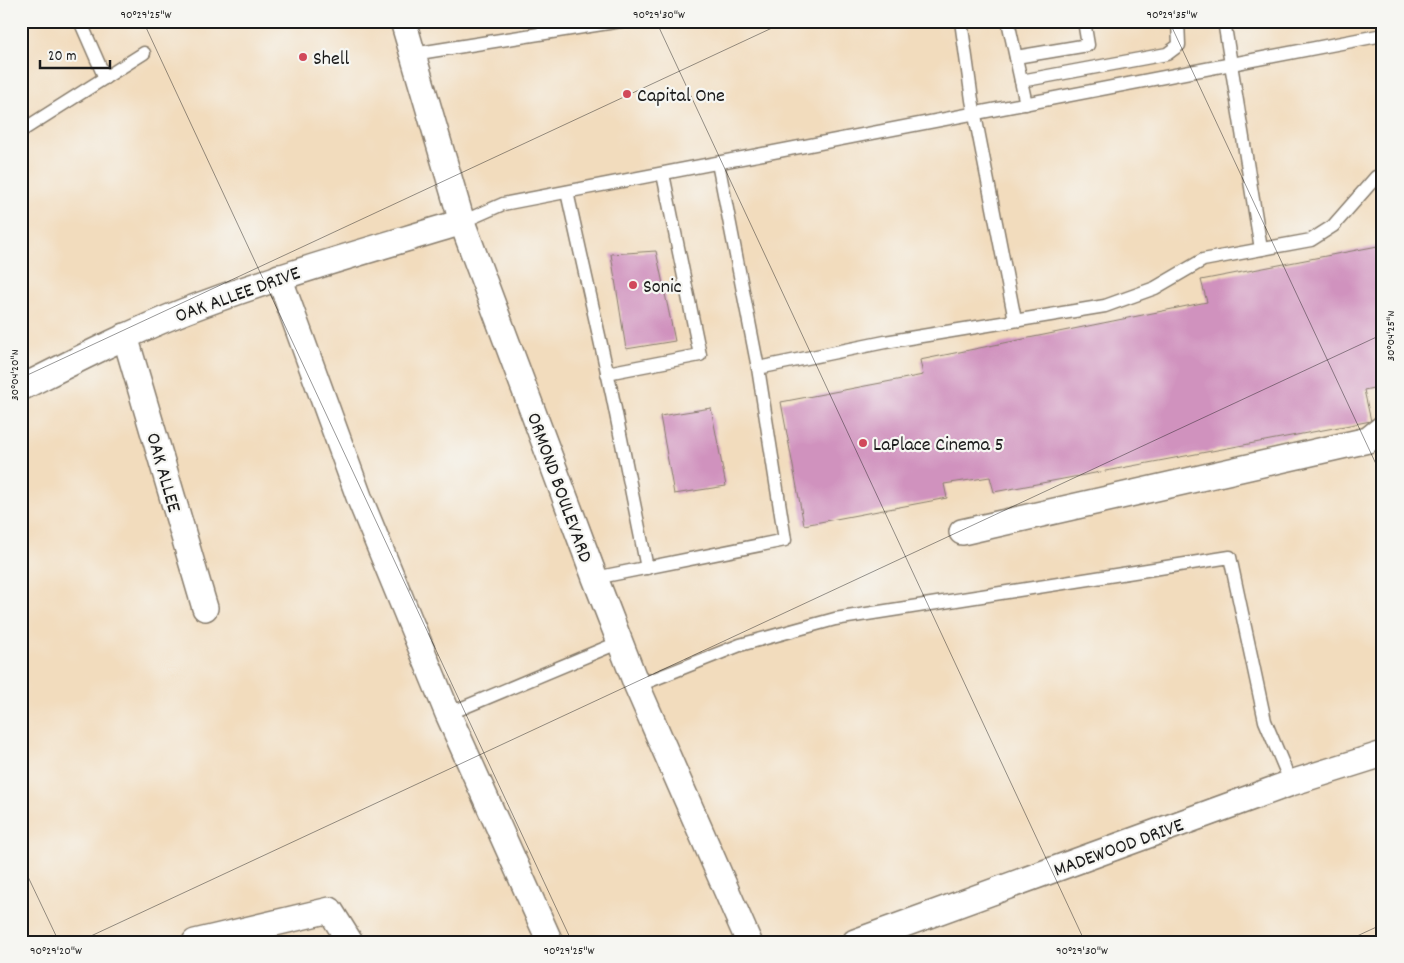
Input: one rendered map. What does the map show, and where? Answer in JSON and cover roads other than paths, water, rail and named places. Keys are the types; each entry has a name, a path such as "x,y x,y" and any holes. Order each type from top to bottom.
{"street":[{"name":"ORMOND BOULEVARD","path":"403,21 462,222 595,578 637,686 750,942"},
{"name":"OAK ALLEE DRIVE","path":"21,388 125,336 185,311 279,277 462,222"},
{"path":"279,277 359,497 448,714 550,942"},
{"name":"OAK ALLEE","path":"125,336 205,608"},
{"path":"962,532 1368,440 1383,428"},
{"name":"MADEWOOD DRIVE","path":"855,942 1291,783 1383,754"},
{"path":"195,942 330,910 350,942"}],"lane":[{"path":"80,21 105,78"},
{"path":"413,54 622,21"},
{"path":"961,21 975,114 1015,320"},
{"path":"1008,21 1026,104"},
{"path":"1016,57 1088,45 1084,21"},
{"path":"1021,81 1166,54 1179,45 1178,21"},
{"path":"1224,21 1261,249"},
{"path":"462,222 503,204 1383,35"},
{"path":"21,131 144,53"},
{"path":"595,578 785,540 758,368 718,163"},
{"path":"607,373 700,355 663,174"},
{"path":"758,368 886,342 1105,306 1126,300 1155,288 1203,260 1311,240 1333,226 1376,178 1383,174"},
{"path":"567,192 647,568"},
{"path":"637,686 740,645 834,619 1230,557 1265,721 1291,783"},
{"path":"448,714 620,642"}],"place":[{"name":"Shell","path":"303,57"},
{"name":"Capital One","path":"627,94"},
{"name":"Sonic","path":"633,285"},
{"name":"LaPlace Cinema 5","path":"863,443"}]}
